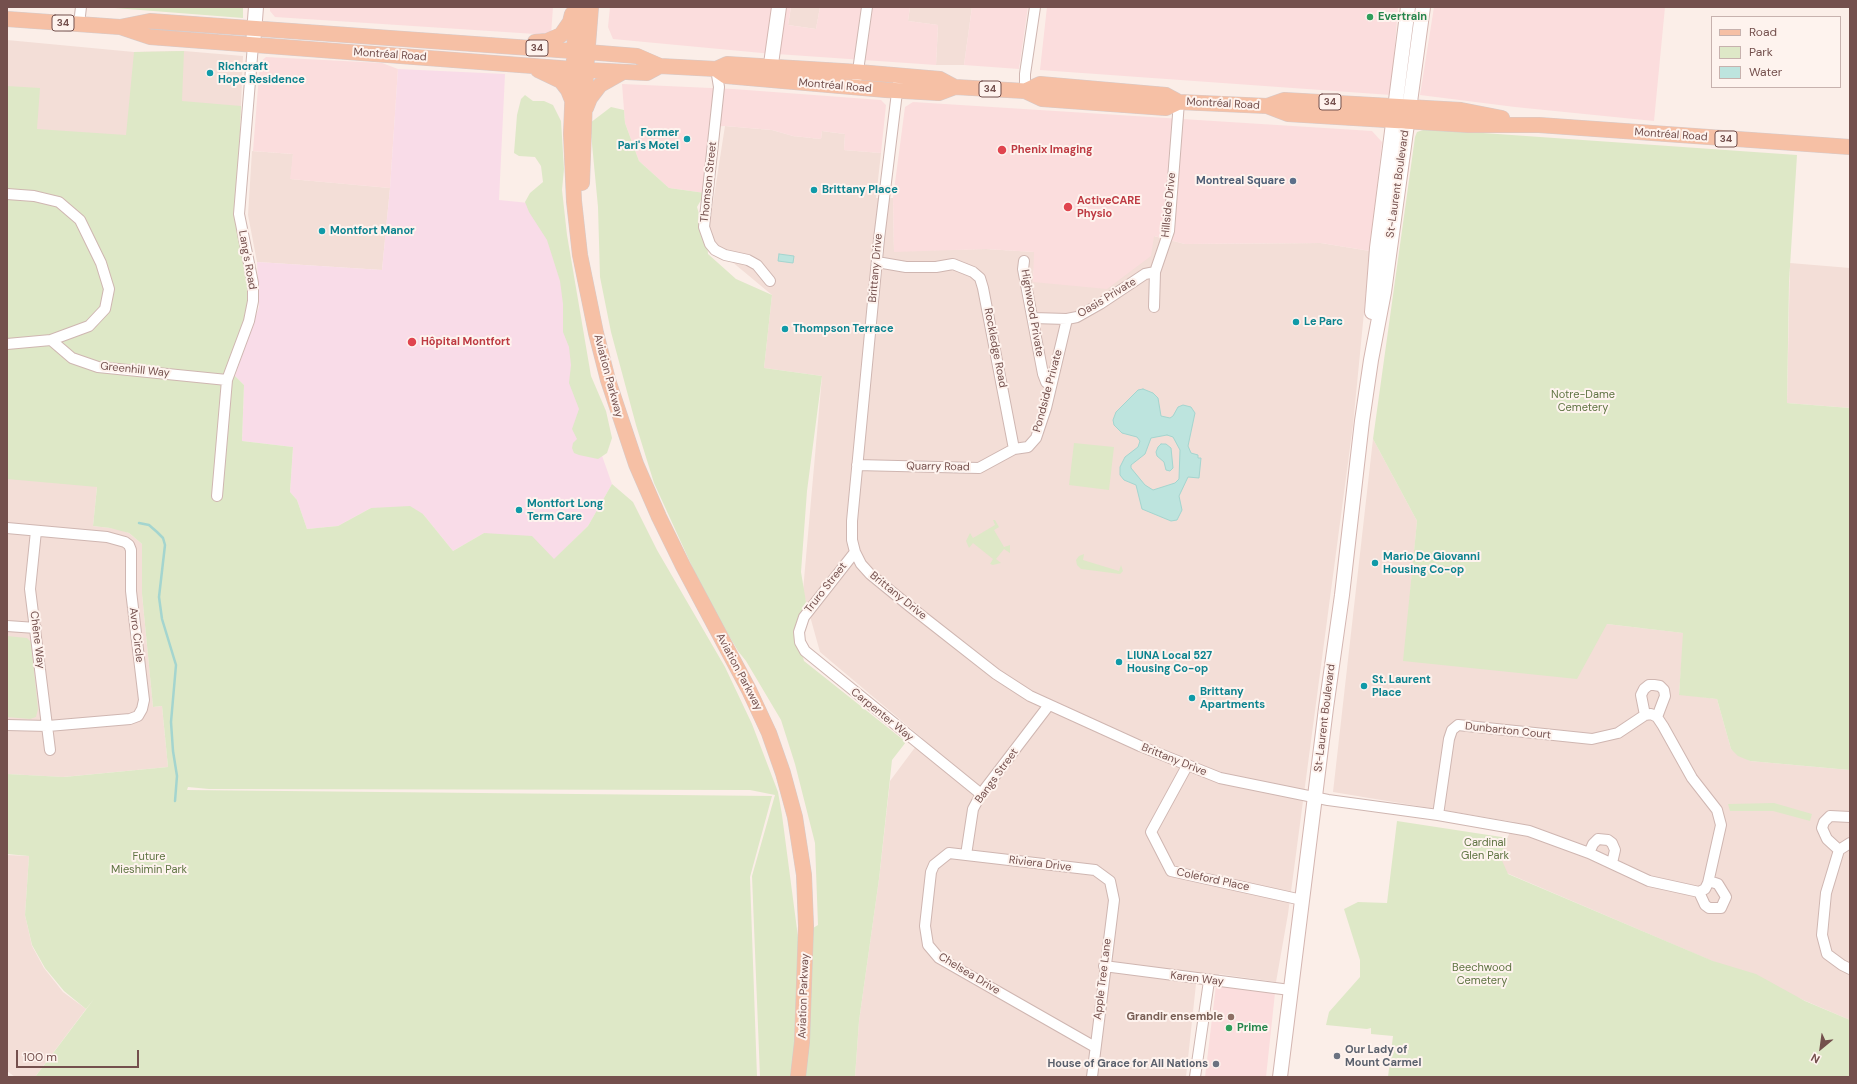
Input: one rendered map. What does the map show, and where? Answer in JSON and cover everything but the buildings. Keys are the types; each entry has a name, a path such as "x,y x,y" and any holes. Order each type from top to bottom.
{"main road":[{"path":"253,45 256,7"},
{"path":"501,46 554,39 561,35 567,28 575,7"},
{"name":"Aviation Parkway","path":"575,7 580,51 579,69 573,102 571,159 574,201 577,233 587,286 608,380 636,464 679,559 756,705 776,749 790,796 801,852 806,907 805,981 798,1077"},
{"path":"769,74 779,7"},
{"name":"St-Laurent Boulevard","path":"1280,1077 1314,796 1342,595 1371,360 1370,338 1377,252 1388,211 1401,113 1408,7"},
{"name":"St-Laurent Boulevard","path":"1401,113 1423,7"},
{"path":"591,10 593,31 598,40 628,55"},
{"name":"Aviation Parkway","path":"580,51 591,10"},
{"name":"Montréal Road","path":"7,19 120,27 150,22 580,51 637,56 660,66 716,69 728,64 769,74 856,88 898,83"},
{"name":"Montréal Road","path":"120,27 150,37 579,69 647,73 660,66"},
{"path":"525,65 561,81 568,90 573,102"},
{"name":"Aviation Parkway","path":"579,69 584,112 582,212 587,286"},
{"path":"584,112 590,98 600,85 624,72"},
{"name":"Montréal Road","path":"769,74 858,72 939,93 955,87 1025,91 1040,84 1166,95 1179,102 1266,106 1288,114 1401,113 1461,110 1539,125 1850,147"}],"street":[{"path":"79,24 80,7"},
{"path":"856,88 867,7"},
{"path":"1025,91 1025,74 1035,7"},
{"name":"Lang's Road","path":"217,496 226,380 249,321 253,302 253,283 239,214 253,45"},
{"name":"Thomson Street","path":"716,69 718,87 704,227 710,244 715,250 725,255 748,260 757,265 770,281"},
{"name":"Brittany Drive","path":"898,83 877,262 857,465 852,521 852,540 854,552 865,570 1003,680 1049,705 1187,766 1220,778 1314,796"},
{"name":"Hillside Drive","path":"1154,307 1155,272 1169,231 1179,102"},
{"path":"7,194 34,196 59,202 80,220 101,263 109,289 105,309 89,326 51,340 7,344"},
{"name":"Highwood Private","path":"1024,261 1023,269 1043,374 1046,382 1051,386"},
{"name":"Rockledge Road","path":"877,262 906,267 953,264 973,272 980,278 1014,449"},
{"name":"Oasis Private","path":"1033,318 1067,319 1077,317 1100,304 1145,274 1155,272"},
{"name":"Pondside Private","path":"1014,449 1028,447 1036,438 1051,386 1067,319"},
{"name":"Greenhill Way","path":"51,340 72,358 98,367 226,380"},
{"name":"Quarry Road","path":"857,465 979,468 1014,449"},
{"name":"Avro Circle","path":"7,528 107,537 125,542 129,545 131,550 131,591 144,700 142,709 138,716 130,719 48,726 7,725"},
{"name":"Chêne Way","path":"36,531 30,589 50,750"},
{"name":"Truro Street","path":"801,625 806,613 854,552"},
{"name":"Carpenter Way","path":"801,625 800,642 811,658 981,794"},
{"path":"7,626 36,628"},
{"path":"1314,796 1328,800 1438,815 1529,831 1589,853 1649,881 1699,892 1705,889 1709,881 1721,825 1717,810 1692,778 1664,726 1657,717 1651,714 1645,715 1641,695 1644,689 1649,685 1660,686 1664,690 1665,696 1657,717"},
{"name":"Bangs Street","path":"966,855 973,809 981,794 1049,705"},
{"name":"Dunbarton Court","path":"1438,815 1449,739 1452,730 1458,726 1592,739 1618,732 1645,715"},
{"name":"Coleford Place","path":"1187,766 1151,832 1171,871 1302,900"},
{"path":"1839,850 1823,833 1822,828 1824,822 1830,816 1850,816"},
{"path":"1589,853 1593,844 1598,839 1608,840 1612,843 1616,850 1612,863"},
{"path":"1850,843 1839,850 1826,893 1822,935 1827,954 1850,969"},
{"name":"Chelsea Drive","path":"966,855 949,853 934,865 931,872 925,926 928,945 939,958 1095,1047"},
{"name":"Riviera Drive","path":"966,855 1095,870 1110,881"},
{"name":"Apple Tree Lane","path":"1092,1077 1104,966 1114,900 1110,881"},
{"path":"1699,892 1709,908 1721,908 1726,897 1718,884 1709,881"},
{"name":"Karen Way","path":"1104,966 1209,981 1290,990"},
{"path":"1195,1077 1209,981"}],"shaded area":[{"path":"270,7 553,7 551,35 275,17 270,11"},
{"path":"610,7 791,7 788,25 816,29 820,7 910,7 908,21 938,25 936,65 762,53 613,39 608,27"},
{"path":"791,7 820,7 816,29 788,25"},
{"path":"910,7 972,7 964,65 936,65 938,25 908,21"},
{"path":"972,7 1028,7 1019,69 964,65"},
{"path":"1047,7 1398,7 1391,95 1040,70"},
{"path":"1434,7 1665,7 1654,121 1515,107 1420,95"},
{"path":"7,40 134,52 184,51 243,56 236,228 247,264 97,487 93,526 119,529 129,533 142,544 142,594 153,707 162,706 168,767 63,777 7,774"},
{"path":"266,57 382,63 398,69 390,188 290,179 293,154 253,151 260,62"},
{"name":"Hôpital Montfort","path":"398,69 505,74 499,200 549,205 600,450 612,484 588,526 554,560 484,533 453,551 423,514 371,508 338,526 307,529 297,500 290,492 293,447 242,441 244,385 235,376 259,307 257,262 382,270 390,188"},
{"path":"622,84 733,89 881,100 886,105 881,153 844,150 845,134 822,131 821,139 793,136 772,130 725,126 711,127 705,193 669,188 639,161 625,123"},
{"path":"913,102 1372,131 1382,142 1370,251 1321,243 1185,244 1154,236 1151,256 1107,289 1033,282 1034,252 986,249 894,252 893,198 905,107"},
{"path":"725,126 772,130 793,136 821,139 822,131 845,134 844,150 881,153 876,198 893,198 894,251 986,249 1035,252 1033,282 1154,236 1185,244 1321,243 1370,251 1353,425 1288,914 1276,982 1219,974 1216,985 1196,984 1186,1077 855,1077 859,1021 879,879 890,781 922,738 820,652 803,591 822,376 764,368 772,295 707,241"},
{"path":"252,151 293,154 291,179 390,188 382,270 257,262 248,215"},
{"path":"1790,263 1850,268 1850,408 1787,403"},
{"path":"1373,439 1417,521 1404,661 1607,624 1684,633 1679,694 1717,699 1731,749 1750,761 1850,770 1850,1020 1495,868 1514,822 1333,792"},
{"path":"7,855 29,856 25,915 32,946 44,968 63,992 86,1009 35,1077 15,1077 7,1071"},
{"path":"1216,985 1275,993 1266,1077 1205,1077"}],"green space":[{"path":"102,7 243,7 243,18"},
{"name":"Future Mieshimin Park","path":"184,51 182,101 241,106 236,228 250,280 247,320 225,375 235,376 244,385 242,441 293,447 290,492 297,500 307,529 338,526 371,508 410,506 423,514 453,551 484,533 532,536 554,559 588,526 612,484 633,502 657,550 725,667 752,724 778,792 798,937 818,925 815,843 795,764 781,720 706,597 654,483 636,425 611,332 600,277 598,207 590,123 611,107 624,110 625,123 639,161 669,188 705,193 697,207 707,241 708,254 736,279 772,295 764,368 822,376 807,491 801,572 806,602 795,627 804,661 906,742 892,760 879,879 859,1021 855,1077 760,1077 752,876 775,795 750,790 209,789 188,787 187,790 772,796 750,877 757,1077 35,1077 94,999 86,1009 64,991 45,968 32,945 25,915 29,856 7,854 7,774 64,777 168,767 162,706 153,707 142,594 142,544 129,533 110,528 93,526 97,487 7,479 7,86 40,88 37,129 126,135 134,52"},
{"path":"525,95 533,101 544,101 553,105 561,121 564,169 562,190 567,235 591,376 606,411 612,438 607,453 598,459 574,453 572,448 573,443 577,439 572,429 579,409 569,383 571,365 569,347 563,332 563,304 560,281 547,240 529,212 525,202 530,193 543,182 541,166 535,157 519,156 514,153 517,115 521,99"},
{"name":"Notre-Dame Cemetery","path":"1426,129 1797,155 1789,282 1787,403 1850,408 1850,770 1750,761 1738,756 1731,749 1717,699 1679,695 1683,633 1607,624 1577,679 1403,661 1417,521 1373,439 1415,137 1417,132"},
{"path":"1074,443 1114,447 1109,490 1069,485"},
{"path":"993,520 995,520 999,527 994,530 1004,547 1010,545 1010,553 1004,549 996,559 1001,563 993,565 990,564 993,559 973,543 969,548 966,541 970,533 973,538 995,525"},
{"path":"1084,554 1083,560 1119,571 1121,565 1123,571 1120,574 1081,569 1077,565 1076,560 1079,556"},
{"path":"7,636 27,638 31,642 38,709 36,717 30,719 7,717"},
{"path":"1774,803 1812,814 1810,821 1773,811 1730,811 1728,804"},
{"name":"Beechwood Cemetery","path":"1397,821 1508,838 1500,856 1508,874 1713,961 1756,974 1805,1001 1850,1020 1850,1077 1388,1077 1393,1036 1371,1034 1371,1028 1367,1029 1326,1025 1329,1012 1360,977 1360,960 1344,909 1358,902 1387,903"}],"water":[{"path":"779,254 794,256 793,263 778,261"},
{"path":"1143,389 1153,393 1158,398 1161,416 1170,418 1173,416 1178,407 1183,405 1191,407 1195,413 1188,446 1191,453 1198,455 1198,458 1201,458 1199,478 1188,477 1179,496 1182,510 1177,520 1171,521 1142,509 1136,485 1124,480 1120,475 1120,467 1125,457 1138,447 1140,441 1137,437 1122,433 1114,425 1113,420 1116,412 1138,390","holes":["1167,435 1173,437 1180,450 1179,479 1175,483 1153,490 1145,485 1131,468 1131,465 1145,454 1151,438"]},
{"path":"1161,444 1166,444 1171,448 1173,468 1170,471 1166,470 1164,462 1157,456 1156,452"}],"waterway":[{"path":"139,523 149,525 163,538 165,545 159,597 162,619 176,665 171,722 173,751 177,776 175,801"}],"place":[{"name":"Evertrain","path":"1370,17"},
{"name":"Richcraft Hope Residence","path":"210,73"},
{"name":"Former Pari's Motel","path":"687,139"},
{"name":"Phenix Imaging","path":"1002,150"},
{"name":"Montreal Square","path":"1293,181"},
{"name":"Brittany Place","path":"814,190"},
{"name":"ActiveCARE Physio","path":"1068,207"},
{"name":"Montfort Manor","path":"322,231"},
{"name":"Le Parc","path":"1296,322"},
{"name":"Thompson Terrace","path":"785,329"},
{"name":"Hôpital Montfort","path":"412,342"},
{"name":"Montfort Long Term Care","path":"519,510"},
{"name":"Mario De Giovanni Housing Co-op","path":"1375,563"},
{"name":"LIUNA Local 527 Housing Co-op","path":"1119,662"},
{"name":"St. Laurent Place","path":"1364,686"},
{"name":"Brittany Apartments","path":"1192,698"},
{"name":"Grandir ensemble","path":"1231,1017"},
{"name":"Prime","path":"1229,1028"},
{"name":"Our Lady of Mount Carmel","path":"1337,1056"},
{"name":"House of Grace for All Nations","path":"1216,1064"}],"park label":[{"name":"Cardinal Glen Park","path":"1485,849"}]}
